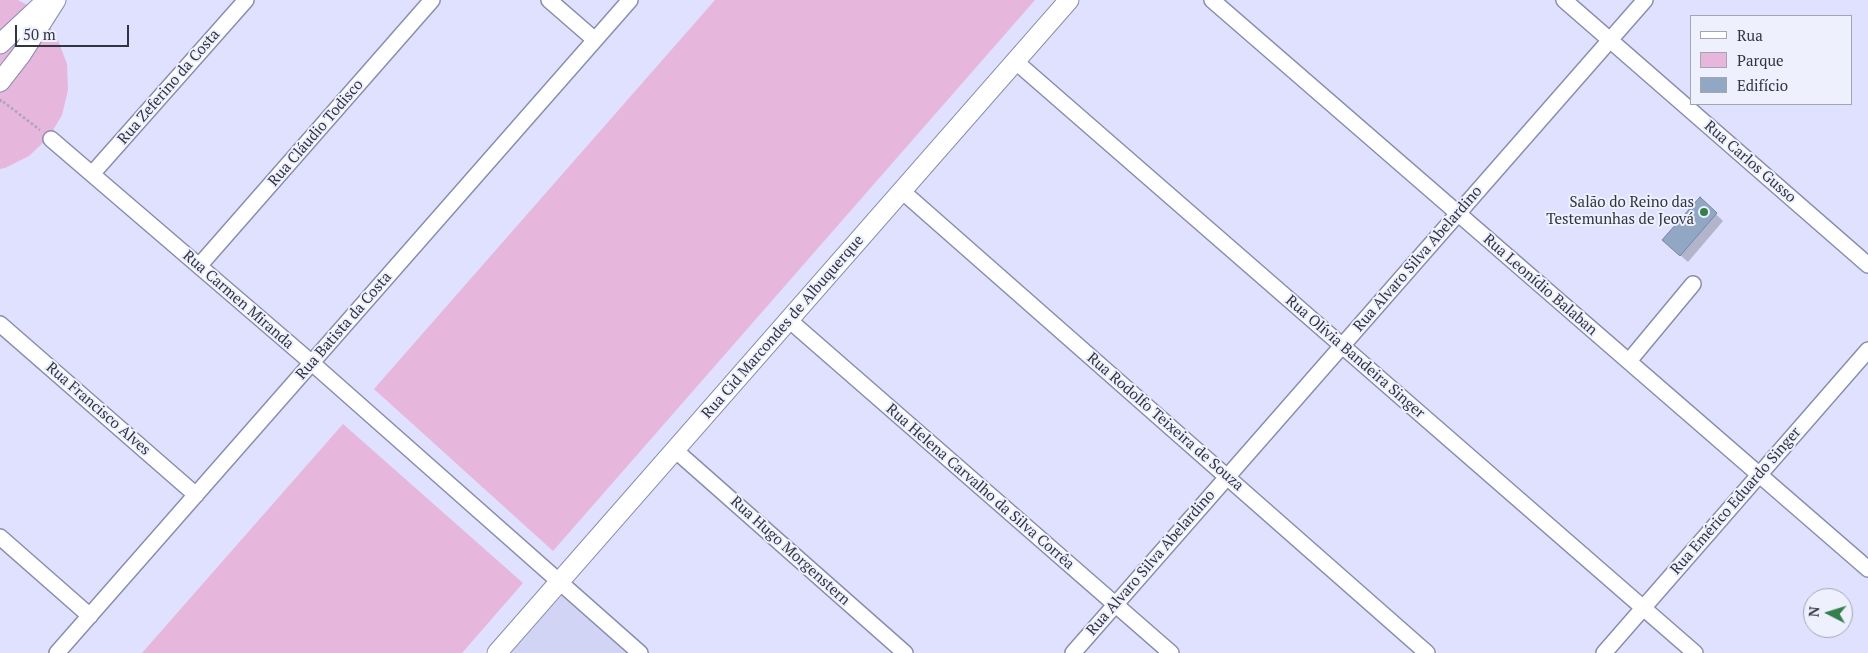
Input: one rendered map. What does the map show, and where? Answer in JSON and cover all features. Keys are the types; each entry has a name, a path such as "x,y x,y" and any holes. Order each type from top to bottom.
{"street":[{"path":"0,44 47,0"},
{"path":"0,82 21,55 56,0"},
{"name":"Rua Zeferino da Costa","path":"92,174 246,0"},
{"name":"Rua Cláudio Todisco","path":"199,266 432,0"},
{"path":"549,0 595,40"},
{"name":"Rua Batista da Costa","path":"57,653 630,0"},
{"name":"Rua Cid Marcondes de Albuquerque","path":"497,653 1069,0"},
{"name":"Rua Leonídio Balaban","path":"1212,0 1868,569"},
{"name":"Rua Carlos Gusso","path":"1564,0 1868,265"},
{"name":"Rua Alvaro Silva Abelardino","path":"1073,653 1645,0"},
{"name":"Rua Olívia Bandeira Singer","path":"1015,62 1695,653"},
{"name":"Rua Carmen Miranda","path":"51,139 312,363 640,653"},
{"name":"Rua Rodolfo Teixeira de Souza","path":"902,191 1427,653"},
{"path":"1628,361 1693,284"},
{"name":"Rua Helena Carvalho da Silva Corrêa","path":"789,320 1171,653"},
{"name":"Rua Francisco Alves","path":"0,324 196,495"},
{"name":"Rua Emérico Eduardo Singer","path":"1604,653 1868,350"},
{"name":"Rua Hugo Morgenstern","path":"675,450 905,653"},
{"path":"0,537 90,616"}],"path":[{"path":"0,102 2,100 51,139"}],"shaded area":[{"path":"560,582 640,653 497,653"}],"green space":[{"path":"0,0 18,0 29,6 47,22 58,40 67,64 68,90 62,115 49,137 29,156 0,169"},
{"path":"715,0 1035,0 553,551 374,389"},
{"path":"343,424 523,583 462,653 142,653"}],"building":[{"path":"1700,197 1717,213 1680,256 1662,240"}],"place":[{"name":"Salão do Reino das Testemunhas de Jeová","path":"1704,212"}]}
